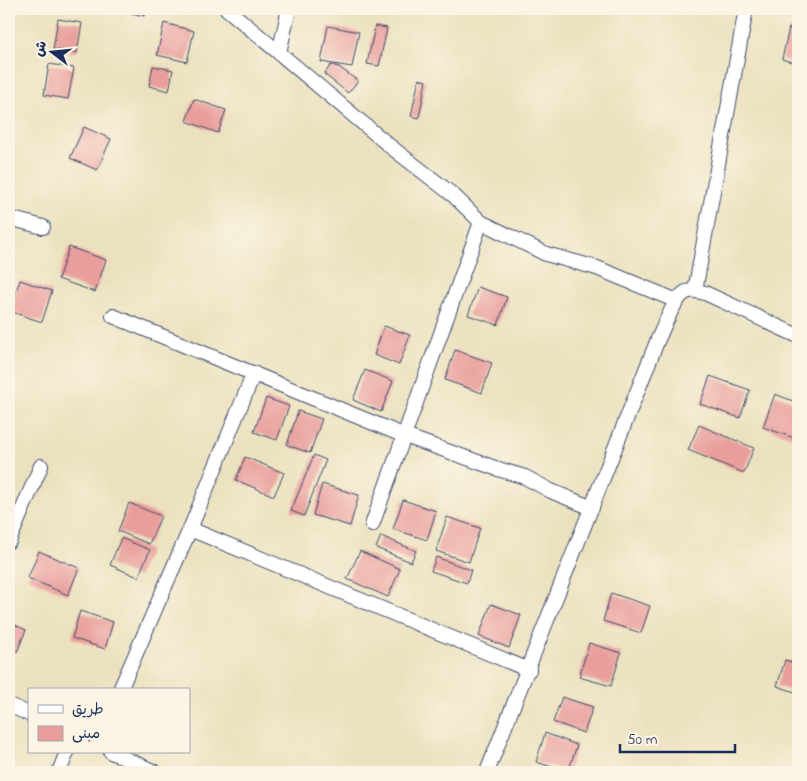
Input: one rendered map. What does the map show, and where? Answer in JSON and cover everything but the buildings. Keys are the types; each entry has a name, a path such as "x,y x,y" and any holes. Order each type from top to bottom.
{"street":[{"path":"227,9 391,147 453,195 481,222 546,254 598,268 677,301"},
{"path":"279,53 289,9"},
{"path":"695,291 746,9"},
{"path":"9,218 42,227"},
{"path":"372,525 481,222"},
{"path":"487,772 658,339 677,301 687,292 695,291 714,296 798,336"},
{"path":"113,316 405,436 524,477 551,492 592,508"},
{"path":"121,688 190,529 254,373"},
{"path":"9,541 41,466"},
{"path":"190,529 528,670"},
{"path":"9,705 28,714"},
{"path":"59,772 66,754"},
{"path":"115,754 155,772"}]}
